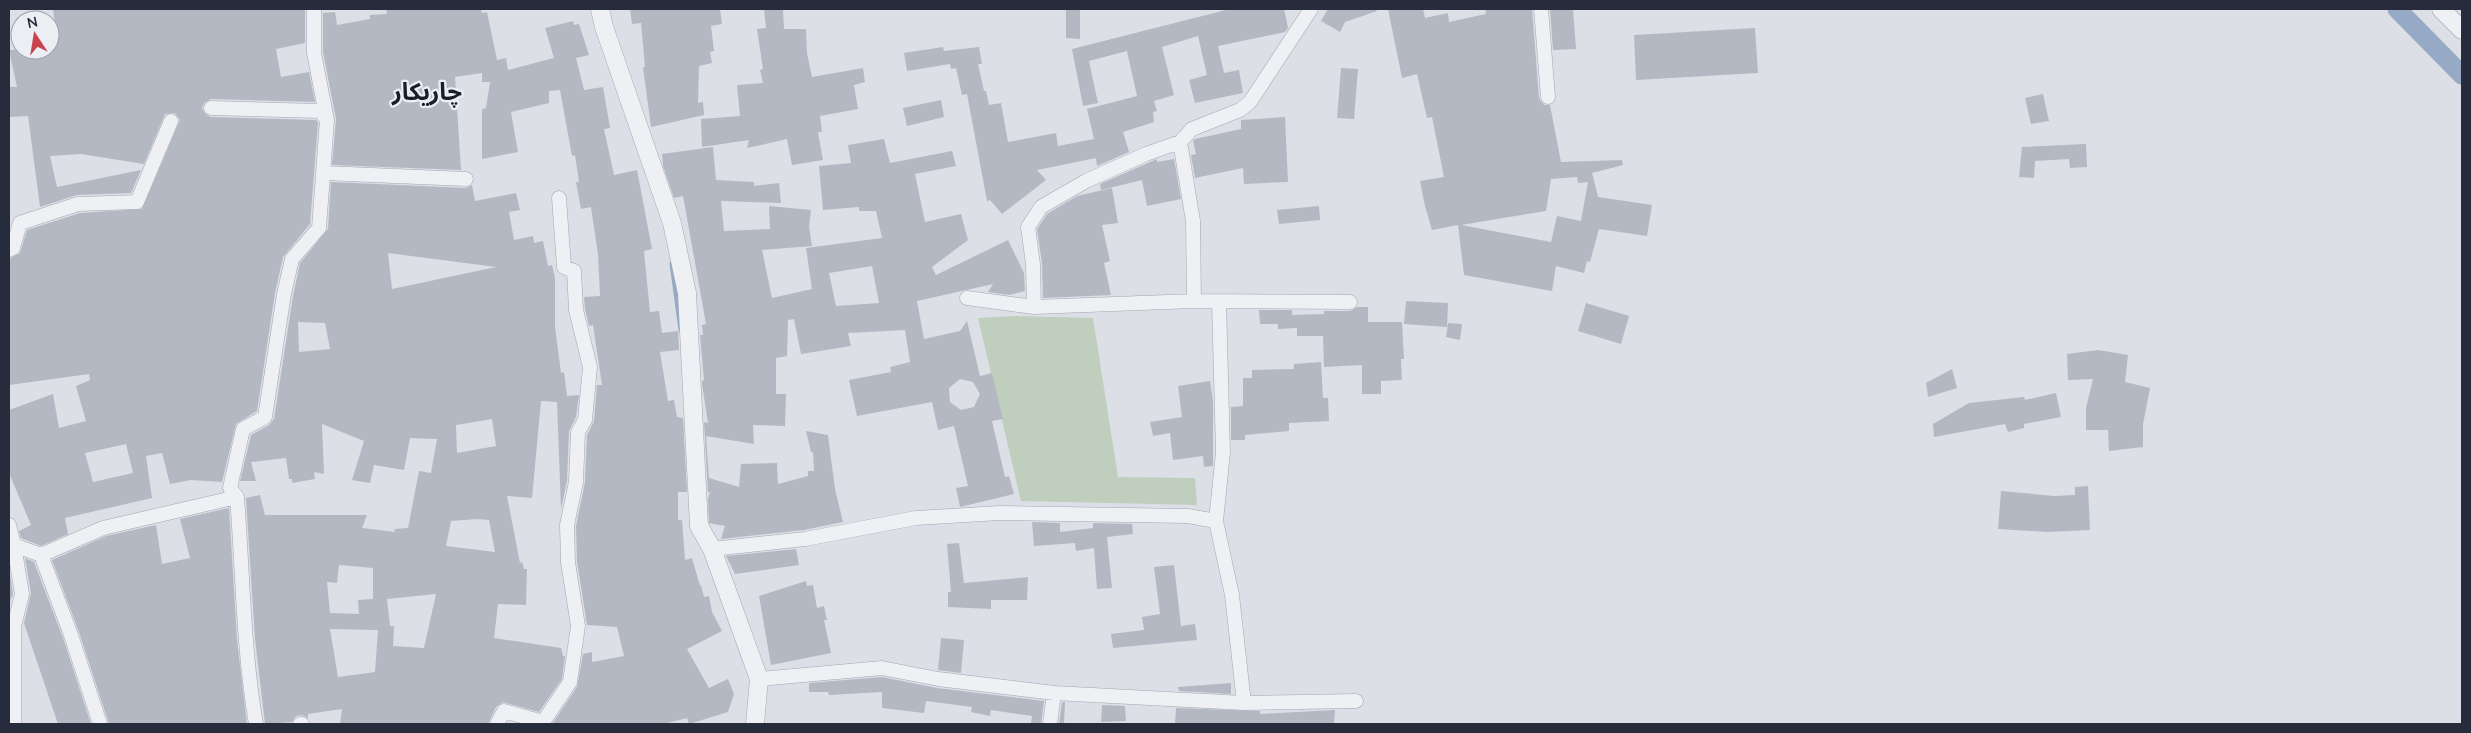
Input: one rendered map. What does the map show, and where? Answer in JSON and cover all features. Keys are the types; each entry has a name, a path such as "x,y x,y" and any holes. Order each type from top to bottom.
{"street":[{"path":"256,724 249,684 243,625 237,497 230,488 243,430 265,418 284,294 292,259 319,228 327,120 314,53 314,9"},
{"path":"600,9 604,27 672,223 687,293 699,526 712,549 759,679 755,724"},
{"path":"1034,307 1028,227 1041,207 1086,181 1146,154 1180,142 1192,130 1240,110 1250,102 1311,9"},
{"path":"1541,9 1548,97"},
{"path":"2441,9 2462,30"},
{"path":"210,108 320,111 327,120"},
{"path":"9,250 13,248 20,224 48,213 78,204 137,202 172,121"},
{"path":"1180,142 1193,221 1194,301"},
{"path":"324,173 466,179"},
{"path":"497,724 504,711 543,722 570,682 578,626 568,562 567,525 576,482 578,432 585,420 590,367 576,310 574,271 564,267 559,198"},
{"path":"967,298 1034,307 1194,301 1350,302"},
{"path":"1220,302 1223,452 1216,521 1232,594 1244,703"},
{"path":"14,545 41,555 103,528 237,497"},
{"path":"712,549 805,539 916,518 990,514 1188,516 1216,521"},
{"path":"9,525 22,594 14,626 14,724"},
{"path":"41,555 71,635 100,724"},
{"path":"759,679 882,668 938,679 1054,693 1244,703 1356,702"},
{"path":"1050,724 1054,693"}],"green space":[{"path":"1014,316 1093,318 1118,477 1195,478 1197,505 1021,501 978,318"}],"building":[{"path":"53,9 305,9 305,43 276,49 281,77 309,72 315,102 211,99 204,103 202,108 206,115 211,117 316,120 318,123 310,224 283,257 275,293 257,411 236,424 222,482 191,480 170,484 162,453 146,456 152,498 65,518 68,534 41,546 21,538 19,531 31,525 9,473 9,410 53,394 59,428 86,421 76,386 90,380 89,374 9,385 9,259 20,253 27,230 80,213 142,209 180,120 175,113 165,114 144,164 81,154 50,156 57,187 141,170 131,193 77,195 40,207 28,116 9,117 9,87 17,87 11,60 60,60 60,10","holes":["126,444 133,473 93,482 85,453"]},
{"path":"386,9 481,9 482,13 487,12 497,60 506,58 508,70 554,58 545,28 573,21 574,25 579,24 589,55 576,58 584,90 603,87 610,128 604,129 614,175 637,170 652,249 644,251 650,312 659,311 662,333 678,331 679,350 660,352 668,401 674,400 677,417 683,418 687,492 678,492 678,520 682,520 685,560 692,558 704,597 709,596 712,612 722,631 687,649 709,688 728,679 734,694 728,712 689,724 687,718 663,724 552,724 577,687 583,654 592,652 592,662 624,656 617,627 587,625 577,561 576,526 585,482 587,435 594,421 597,385 602,385 593,325 589,326 584,297 600,296 598,254 591,207 581,209 576,182 579,182 575,155 572,156 560,90 549,91 549,103 511,112 518,152 482,159 482,109 486,108 490,82 482,82 482,73 455,77 461,170 332,165 336,119 323,52 323,13 335,12 337,25 370,19 370,15 387,14"},
{"path":"630,9 720,9 722,24 711,26 714,51 710,52 712,63 699,66 698,103 703,102 704,115 651,127 643,67 645,67 641,23 632,24"},
{"path":"764,9 783,9 784,29 806,29 807,53 812,77 863,68 865,82 854,85 858,109 820,116 822,132 818,132 823,160 792,165 787,139 747,148 749,140 702,147 701,119 740,116 737,85 763,83 760,70 763,69 757,29 766,28"},
{"path":"1066,9 1080,9 1080,39 1066,38"},
{"path":"1230,9 1284,9 1288,28 1285,32 1218,46 1224,73 1239,70 1243,93 1195,103 1189,80 1207,75 1198,36 1162,47 1174,95 1154,101 1157,111 1153,112 1154,122 1123,132 1129,152 1097,166 1096,158 1037,170 1046,180 1002,214 990,200 987,201 967,94 962,95 956,68 951,69 950,64 907,71 904,53 943,47 944,51 979,47 982,64 978,64 984,91 986,91 989,105 1001,103 1008,142 1056,133 1058,146 1094,139 1087,109 1137,96 1127,51 1089,61 1098,103 1083,106 1072,49"},
{"path":"1328,9 1376,9 1377,11 1345,22 1340,32 1321,21"},
{"path":"1388,9 1423,9 1425,18 1448,13 1449,22 1486,14 1485,9 1532,9 1539,98 1544,105 1550,105 1561,162 1622,160 1623,165 1592,173 1598,197 1652,205 1647,236 1599,229 1590,262 1587,261 1584,273 1556,266 1552,291 1464,275 1458,225 1432,230 1420,181 1444,177 1432,117 1427,118 1417,74 1402,78","holes":["1577,177 1578,183 1588,182 1581,221 1557,216 1551,242 1461,225 1546,211 1551,179"]},
{"path":"1550,9 1573,9 1576,49 1553,50"},
{"path":"1755,28 1758,73 1636,80 1634,35"},
{"path":"1341,68 1358,69 1354,119 1337,118"},
{"path":"2043,94 2049,121 2031,124 2025,98"},
{"path":"941,100 944,117 907,126 903,108"},
{"path":"1285,117 1288,182 1244,184 1243,168 1195,178 1191,155 1196,154 1193,141 1195,139 1241,129 1241,120"},
{"path":"884,139 890,163 952,151 956,166 915,174 925,222 961,214 968,240 932,267 936,275 1008,240 1024,273 1025,291 1009,295 988,292 993,284 917,301 924,339 960,331 967,321 980,376 992,373 1003,419 992,421 1005,477 1009,476 1014,494 960,507 956,488 968,486 954,426 938,430 932,402 857,416 849,380 891,372 890,367 910,362 905,330 848,333 851,346 801,354 794,319 788,320 787,356 776,358 776,394 786,394 785,426 753,425 754,444 706,436 709,478 739,487 741,464 777,463 778,484 808,476 808,471 814,471 813,452 811,452 806,431 828,435 835,489 843,522 804,530 721,539 725,526 709,523 708,499 710,492 708,492 704,422 708,423 702,384 704,380 700,335 703,335 702,325 706,324 683,196 674,198 663,166 662,154 713,147 716,180 754,182 754,186 779,183 781,203 721,201 724,231 770,229 769,206 811,210 809,227 812,246 762,250 772,298 812,289 806,248 882,238 876,211 859,211 859,207 823,210 819,166 851,163 848,145","holes":["872,266 879,303 836,306 829,273","960,379 973,382 980,394 974,407 961,410 950,402 949,388"]},
{"path":"2086,144 2087,167 2070,168 2069,159 2035,161 2034,178 2019,177 2022,147"},
{"path":"1157,159 1157,162 1174,159 1181,199 1147,206 1142,180 1101,190 1100,184"},
{"path":"331,182 466,188 472,185 475,201 516,193 520,210 509,212 514,240 533,236 534,243 543,241 548,266 552,265 555,278 555,327 561,373 564,372 567,396 579,395 576,417 569,431 567,481 561,509 557,402 541,401 532,498 507,496 520,563 522,562 524,569 527,569 526,605 498,604 494,638 561,648 563,656 565,656 562,679 539,712 503,702 496,707 488,724 340,724 342,709 308,714 308,718 302,715 296,716 292,722 265,724 255,639 246,498 260,495 265,515 367,515 362,528 395,532 394,529 408,528 419,471 431,473 437,439 410,438 404,470 374,465 370,483 352,480 364,441 322,424 324,474 314,472 315,479 292,483 292,479 289,479 286,458 251,462 256,481 240,481 251,435 269,425 274,419 300,263 328,229","holes":["388,253 496,267 392,289","298,322 325,323 330,349 299,352","492,419 496,446 457,453 456,425","489,520 495,552 446,546 451,521","339,565 373,568 373,599 358,600 359,614 330,613 327,582 337,583","436,594 424,648 393,646 394,626 390,626 387,599","330,629 378,630 375,672 338,677"]},
{"path":"1112,188 1118,223 1102,225 1110,261 1104,263 1111,295 1043,298 1042,263 1037,229 1047,214 1077,196"},
{"path":"1319,206 1320,220 1279,224 1277,210"},
{"path":"1406,301 1448,303 1447,327 1404,324"},
{"path":"1586,303 1629,316 1621,344 1578,331"},
{"path":"1357,307 1368,307 1368,322 1402,322 1404,359 1401,359 1402,380 1381,381 1381,394 1362,394 1362,365 1324,367 1323,336 1297,336 1297,328 1278,329 1278,324 1260,324 1259,310 1292,310 1292,315 1324,314 1324,311 1350,311"},
{"path":"1448,323 1462,324 1460,340 1446,337"},
{"path":"2098,350 2128,355 2125,382 2150,388 2143,424 2143,447 2109,451 2108,430 2086,430 2086,408 2093,379 2068,380 2067,354"},
{"path":"1321,362 1323,398 1328,398 1329,421 1289,423 1289,431 1245,435 1245,440 1231,440 1231,407 1243,406 1243,378 1252,378 1252,370 1294,369 1294,364"},
{"path":"1952,369 1957,388 1928,397 1926,383"},
{"path":"1210,381 1213,401 1213,466 1204,467 1203,456 1173,460 1170,433 1153,436 1150,422 1182,417 1178,386"},
{"path":"2056,393 2061,417 2024,424 2024,428 2008,432 2005,424 1934,437 1933,424 1969,403 2024,397 2025,400"},
{"path":"2088,486 2090,530 2048,532 1998,529 2001,491 2054,496 2075,495 2075,487"},
{"path":"229,508 237,640 247,724 109,724 79,632 52,560 106,536 156,525 162,564 190,558 180,519"},
{"path":"1032,522 1060,523 1060,532 1093,528 1093,523 1132,524 1133,534 1107,537 1112,588 1097,589 1094,548 1076,551 1075,543 1034,546"},
{"path":"959,543 964,583 1028,577 1027,600 991,600 991,609 948,607 948,592 951,592 947,544"},
{"path":"796,549 799,565 735,574 726,556"},
{"path":"25,558 34,562 63,638 91,724 58,724 24,623 31,593"},
{"path":"1174,565 1181,626 1195,624 1197,640 1113,648 1111,634 1144,630 1142,617 1160,614 1154,567"},
{"path":"9,567 13,594 9,604"},
{"path":"806,581 807,586 813,585 817,608 824,606 827,620 824,620 831,653 771,665 759,596"},
{"path":"941,638 964,640 961,673 938,670"},
{"path":"882,677 937,688 1044,701 1041,724 1031,724 1032,716 991,710 990,716 971,712 972,707 926,701 924,713 882,708 882,692 829,695 828,692 809,692 809,683"},
{"path":"1231,683 1231,694 1179,691 1178,687"},
{"path":"1062,702 1065,702 1064,724 1059,724"},
{"path":"1102,705 1125,706 1126,721 1101,722"},
{"path":"1176,708 1260,711 1260,714 1335,710 1334,724 1175,724"}],"waterway":[{"path":"2397,9 2462,75"},
{"path":"672,264 681,330"}],"district":[{"name":"چاریکار","path":"427,92"}]}
